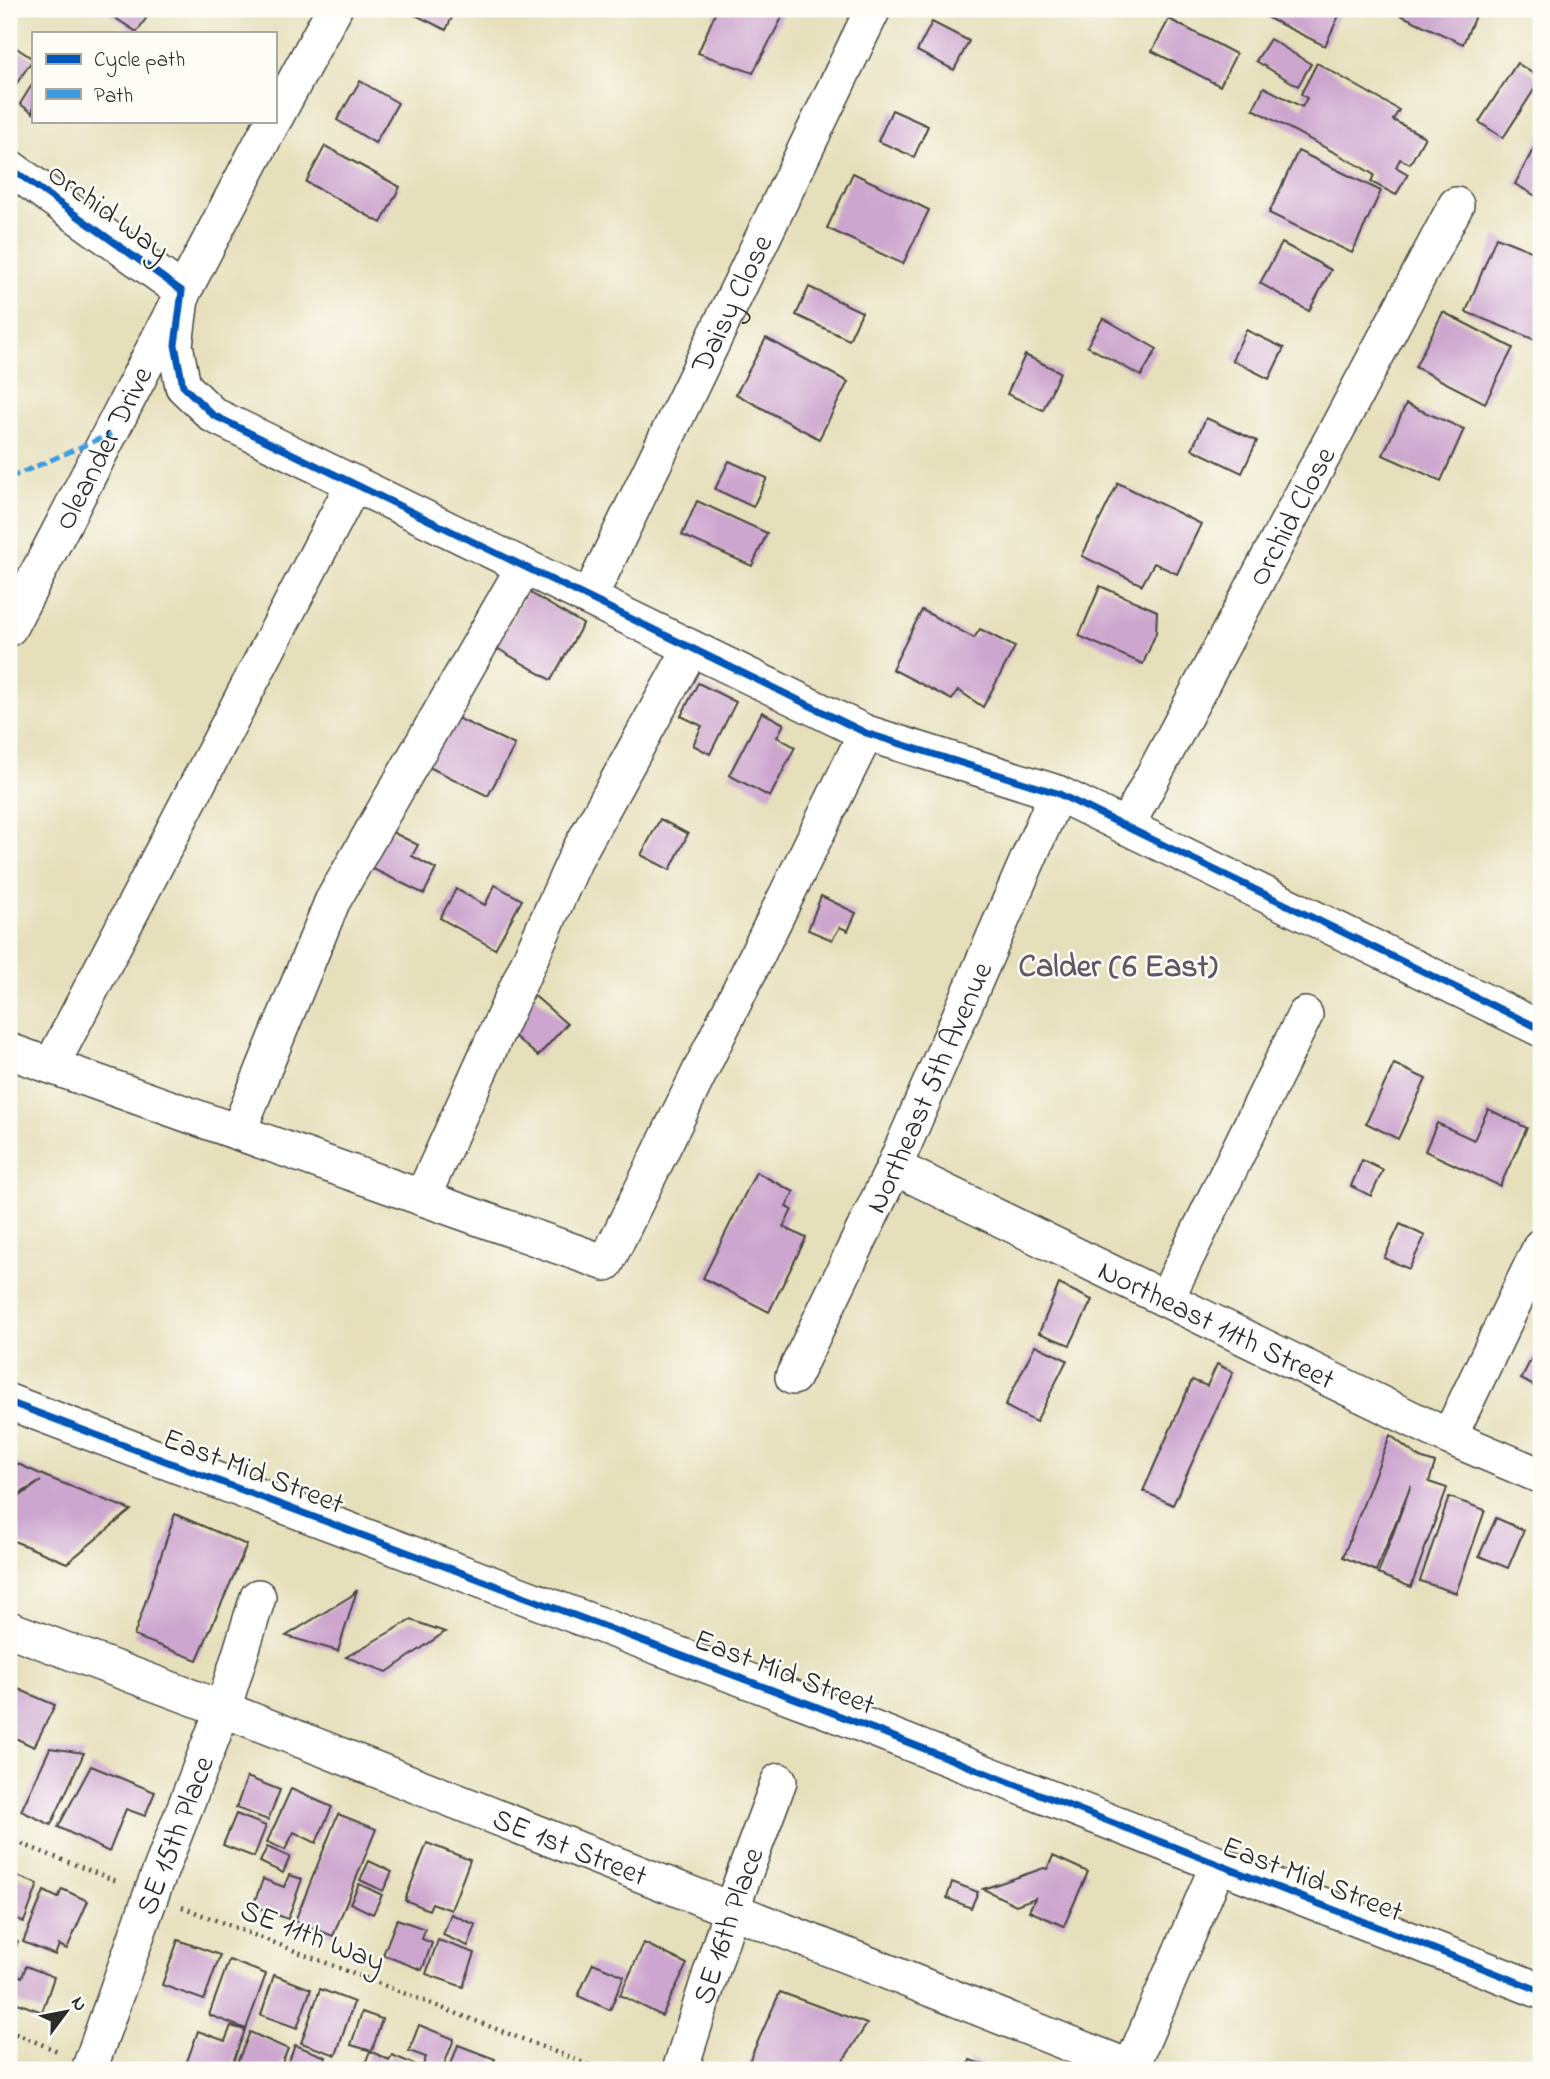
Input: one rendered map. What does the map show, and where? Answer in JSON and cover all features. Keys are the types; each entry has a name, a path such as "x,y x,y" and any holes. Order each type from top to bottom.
{"street":[{"name":"Oleander Drive","path":"276,116 334,9"},
{"name":"Daisy Close","path":"590,598 873,9"},
{"name":"Oleander Drive","path":"9,628 111,434 182,291 273,122"},
{"name":"Orchid Way","path":"9,167 182,291"},
{"name":"Orchid Close","path":"1126,827 1455,205"},
{"path":"182,291 175,345 183,386 213,415 866,733 1056,793 1541,1029"},
{"path":"51,1066 354,483"},
{"path":"238,1132 332,902 524,567"},
{"path":"422,1198 577,855 691,648"},
{"path":"9,1051 606,1263 866,733"},
{"name":"Northeast 5th Avenue","path":"793,1377 894,1167 1056,793"},
{"path":"1166,1299 1305,1015"},
{"name":"Northeast 11th Street","path":"894,1167 1449,1437 1541,1476"},
{"path":"1449,1437 1541,1246"},
{"name":"East Mid Street","path":"9,1402 815,1706 1541,1991"},
{"name":"SE 15th Place","path":"89,2070 151,1895 223,1709 258,1597"},
{"name":"SE 1st Street","path":"9,1629 223,1709 1131,2069"},
{"name":"SE 16th Place","path":"680,2070 731,1910 779,1781"},
{"path":"1131,2069 1218,1865"}],"building":[{"path":"112,9 152,9 137,32 109,14"},
{"path":"403,9 456,9 446,30"},
{"path":"717,9 779,9 785,12 753,73 698,53"},
{"path":"1273,9 1342,9 1325,46 1268,18"},
{"path":"1400,9 1478,9 1463,44 1398,14"},
{"path":"1169,19 1236,54 1220,86 1152,51"},
{"path":"932,22 969,41 954,70 917,51"},
{"path":"1270,39 1311,64 1298,86 1256,61"},
{"path":"9,43 32,60 9,95"},
{"path":"1317,63 1399,110 1393,120 1425,137 1410,164 1400,159 1396,167 1408,174 1396,195 1371,182 1374,175 1358,165 1253,109 1264,87 1302,107 1307,98 1301,94"},
{"path":"1517,63 1541,79 1503,138 1479,122"},
{"path":"360,81 398,103 375,143 337,120"},
{"path":"32,85 32,112 20,104"},
{"path":"892,110 928,126 914,157 878,141"},
{"path":"1541,134 1541,199 1515,184"},
{"path":"325,146 400,187 381,223 306,182"},
{"path":"1298,151 1381,191 1352,253 1269,213"},
{"path":"853,173 929,210 903,264 827,228"},
{"path":"1496,237 1541,255 1541,333 1538,341 1466,312"},
{"path":"1282,243 1331,270 1309,311 1260,283"},
{"path":"809,287 862,312 849,340 796,315"},
{"path":"1443,312 1513,348 1485,403 1415,367"},
{"path":"1103,318 1157,349 1141,376 1087,346"},
{"path":"1246,330 1284,348 1269,379 1232,360"},
{"path":"766,338 848,382 819,439 736,394"},
{"path":"1025,355 1060,372 1043,410 1007,394"},
{"path":"1406,404 1464,429 1441,481 1383,455"},
{"path":"1206,418 1257,441 1242,473 1192,449"},
{"path":"729,461 767,478 753,507 715,489"},
{"path":"1118,483 1201,524 1177,574 1154,563 1142,585 1082,556"},
{"path":"697,501 767,533 752,566 682,535"},
{"path":"1100,586 1157,611 1156,633 1143,664 1079,636"},
{"path":"527,591 583,624 551,680 495,647"},
{"path":"922,610 974,638 980,629 1015,647 983,707 958,690 952,700 892,669"},
{"path":"698,683 736,702 710,754 693,745 702,726 681,716"},
{"path":"762,712 784,724 777,737 795,747 770,797 729,775"},
{"path":"453,716 515,745 488,796 429,767"},
{"path":"660,819 688,834 670,870 641,855"},
{"path":"388,830 418,845 412,856 436,869 424,894 369,867"},
{"path":"495,885 522,900 495,949 440,918 456,889 485,905"},
{"path":"821,896 856,913 848,931 840,927 832,940 808,930"},
{"path":"529,991 567,1024 538,1056 500,1024"},
{"path":"1394,1064 1426,1079 1398,1139 1366,1123"},
{"path":"1488,1109 1527,1128 1500,1186 1425,1151 1437,1123 1474,1140"},
{"path":"1362,1160 1383,1170 1371,1196 1351,1186"},
{"path":"756,1172 794,1192 786,1207 792,1210 783,1227 806,1238 769,1312 703,1278"},
{"path":"1400,1224 1425,1236 1409,1269 1384,1258"},
{"path":"1059,1284 1092,1300 1070,1345 1039,1333"},
{"path":"1541,1340 1541,1390 1521,1379"},
{"path":"1035,1345 1067,1360 1036,1422 1005,1406"},
{"path":"1217,1364 1233,1372 1173,1505 1143,1491 1192,1380 1207,1386"},
{"path":"1390,1435 1420,1458 1435,1463 1429,1482 1447,1488 1411,1587 1378,1574 1411,1485 1376,1571 1343,1557"},
{"path":"9,1460 131,1510 67,1563 9,1539 9,1504 41,1481 9,1500"},
{"path":"1449,1497 1485,1510 1456,1593 1420,1581"},
{"path":"175,1514 247,1545 197,1660 134,1636"},
{"path":"1496,1518 1524,1530 1508,1568 1479,1556"},
{"path":"357,1590 338,1651 286,1636 351,1596"},
{"path":"411,1620 445,1632 387,1672 346,1657"},
{"path":"9,1685 55,1705 34,1747 9,1735"},
{"path":"50,1748 84,1753 51,1825 21,1811"},
{"path":"91,1766 155,1792 145,1816 126,1809 109,1852 58,1827"},
{"path":"247,1777 280,1790 268,1820 236,1808"},
{"path":"291,1789 332,1807 316,1843 294,1832 285,1850 267,1842"},
{"path":"236,1814 266,1826 254,1857 223,1845"},
{"path":"338,1814 376,1829 333,1936 295,1921"},
{"path":"427,1843 470,1860 451,1910 432,1903 429,1910 405,1900"},
{"path":"267,1847 290,1857 283,1873 260,1862"},
{"path":"1053,1856 1088,1872 1064,1926 1029,1911 1035,1898 1016,1905 983,1889 1047,1869"},
{"path":"369,1861 392,1872 383,1891 360,1880"},
{"path":"9,1873 38,1884 24,1922 9,1916"},
{"path":"289,1875 302,1879 288,1919 253,1906 263,1879 284,1887"},
{"path":"952,1882 978,1892 971,1908 947,1898"},
{"path":"359,1884 382,1895 373,1914 350,1903"},
{"path":"62,1889 88,1901 67,1949 59,1945 55,1955 23,1942 44,1891 58,1898"},
{"path":"451,1914 476,1925 468,1946 443,1935"},
{"path":"397,1919 425,1929 422,1939 432,1943 422,1970 383,1955"},
{"path":"9,1938 18,1941 11,1960 9,1959"},
{"path":"178,1940 220,1955 204,2000 162,1985"},
{"path":"438,1940 475,1953 463,1987 426,1974"},
{"path":"644,1943 687,1964 662,2016 620,1995"},
{"path":"229,1960 266,1974 246,2029 209,2015"},
{"path":"593,1963 624,1976 610,2010 578,1996"},
{"path":"26,1966 54,1977 42,2012 9,2000 16,1974 22,1977"},
{"path":"274,1975 311,1989 297,2028 261,2015"},
{"path":"320,1989 354,2002 336,2055 301,2043"},
{"path":"780,1992 867,2024 837,2070 745,2070"},
{"path":"362,2012 382,2019 372,2051 351,2045"},
{"path":"419,2025 454,2039 442,2070 423,2065 426,2057 409,2051"},
{"path":"231,2026 245,2030 230,2070 194,2070 185,2067 198,2031 225,2041"},
{"path":"250,2032 288,2049 279,2070 234,2070"},
{"path":"295,2045 326,2057 321,2070 295,2070 287,2067"},
{"path":"458,2045 495,2059 490,2070 449,2070"},
{"path":"370,2051 389,2060 392,2055 423,2068 366,2070 363,2069"},
{"path":"970,2060 997,2070 967,2070"}],"marked path":[{"path":"9,478 111,434"}],"cycle path":[{"path":"9,167 182,291 175,345 183,386 213,415 866,733 1057,793 1541,1029"},
{"path":"9,1402 815,1706 1541,1991"}],"district":[{"name":"Calder (6 East)","path":"1118,965"}]}
